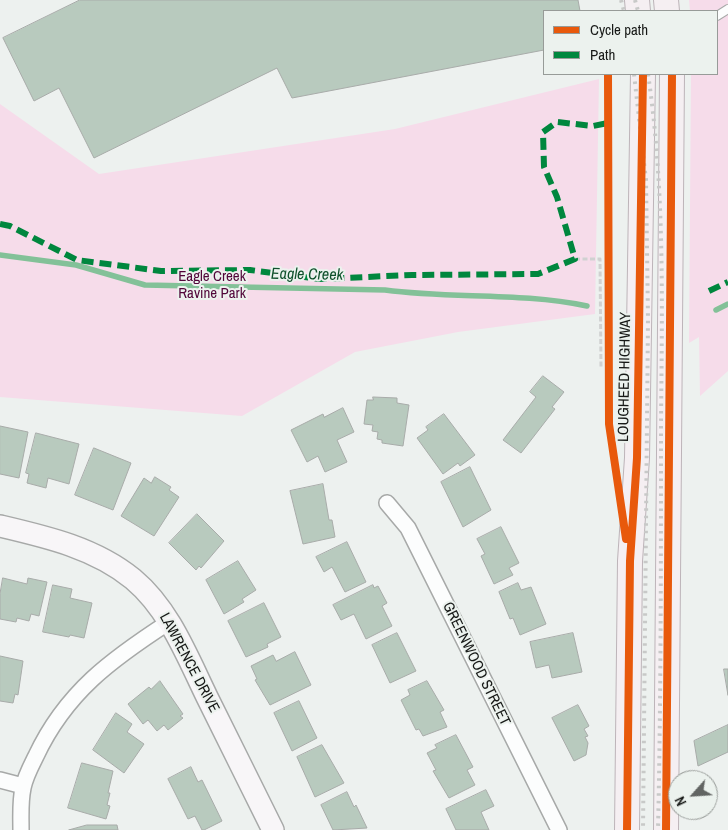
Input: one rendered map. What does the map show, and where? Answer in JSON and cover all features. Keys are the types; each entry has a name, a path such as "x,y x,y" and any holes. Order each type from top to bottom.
{"main road":[{"name":"LOUGHEED HIGHWAY","path":"627,830 630,561 637,458 643,75"},
{"path":"666,830 672,75"}],"street":[{"name":"GREENWOOD STREET","path":"387,503 408,528 559,830"},
{"name":"LAWRENCE DRIVE","path":"0,526 61,541 109,563 145,590 169,622 273,830"},
{"path":"22,830 23,786 49,731 75,696 118,655 169,622"},
{"path":"0,780 23,786"}],"path":[{"path":"575,258 600,259 601,369"},
{"path":"608,258 608,374"}],"green space":[{"path":"689,0 728,0 728,371 700,396 699,337 689,343 691,75 718,75 718,10 690,10"},
{"name":"Eagle Creek Ravine Park","path":"599,79 595,314 458,332 355,352 242,416 0,397 0,104 99,174 395,129"}],"building":[{"path":"80,0 578,0 580,10 543,10 543,50 292,98 277,68 94,158 59,88 34,101 3,38"},
{"path":"543,376 564,392 552,407 555,409 521,453 503,440 536,397 530,392"},
{"path":"373,397 397,398 397,403 409,405 403,446 382,443 382,440 377,439 378,432 372,431 373,425 364,424 367,400 373,400"},
{"path":"343,408 354,432 337,440 347,462 325,472 318,456 307,462 291,430 323,414 324,417"},
{"path":"444,414 475,455 460,466 458,463 443,474 417,438 428,430 426,427"},
{"path":"0,426 28,432 19,478 0,474"},
{"path":"36,433 79,444 69,484 48,478 46,488 27,483 29,474 26,473"},
{"path":"94,448 131,463 113,510 75,495"},
{"path":"470,467 491,510 463,527 441,482"},
{"path":"155,477 171,487 169,490 179,497 154,536 121,516 144,478 151,483"},
{"path":"323,484 329,520 332,520 335,537 303,544 290,491"},
{"path":"197,514 224,541 201,568 199,566 196,570 169,543"},
{"path":"501,527 519,563 509,568 513,575 494,584 481,556 485,554 477,539"},
{"path":"347,542 366,582 345,592 332,567 324,572 316,557"},
{"path":"238,561 256,590 242,599 244,602 224,614 206,580"},
{"path":"3,578 27,584 28,578 47,582 39,616 31,614 29,621 17,618 16,622 0,619 0,594"},
{"path":"518,583 521,590 531,587 546,624 520,635 513,618 510,619 499,592"},
{"path":"53,585 72,589 70,598 92,603 84,638 43,632"},
{"path":"373,585 374,588 378,586 387,603 382,606 392,626 366,639 354,614 341,620 333,605"},
{"path":"264,603 281,637 267,644 268,647 246,657 228,621"},
{"path":"397,633 416,671 390,683 372,645"},
{"path":"573,633 582,672 552,678 549,665 536,668 530,642"},
{"path":"295,652 311,685 270,705 255,680 257,679 251,666 273,655 276,661"},
{"path":"0,656 23,661 18,695 15,694 13,703 0,701"},
{"path":"724,669 728,669 728,695"},
{"path":"160,681 183,714 180,716 183,718 168,730 164,725 157,731 148,720 143,724 128,704 149,687 151,689"},
{"path":"427,681 444,710 440,712 447,727 423,736 419,729 416,730 401,700 410,695 408,690"},
{"path":"299,701 317,738 292,751 274,713"},
{"path":"578,705 589,726 584,729 588,736 585,737 588,743 586,755 574,761 552,718"},
{"path":"116,713 132,724 127,732 144,744 124,773 93,750"},
{"path":"728,725 728,752 698,766 694,741"},
{"path":"456,735 473,767 467,770 475,785 449,798 433,771 436,770 427,753 437,748 435,745"},
{"path":"322,745 344,783 315,797 297,757"},
{"path":"82,763 113,771 108,793 110,793 107,805 110,806 106,819 68,808"},
{"path":"191,767 198,782 202,780 222,821 204,830 202,830 195,816 188,819 168,779"},
{"path":"486,790 494,806 481,812 489,830 456,830 446,809"},
{"path":"347,792 354,807 356,805 367,828 333,830 321,805"},
{"path":"87,825 117,825 118,830 69,830"}],"waterway":[{"name":"Eagle Creek","path":"0,255 76,265 145,285 385,290 410,293 537,299 587,306"},
{"name":"Eagle Creek","path":"716,310 728,304"}],"railway":[{"path":"621,0 624,10"},
{"path":"635,0 638,10"},
{"path":"634,75 646,180 648,319 643,830"},
{"path":"648,75 657,161 661,248 661,626 658,830"}],"marked path":[{"path":"0,224 10,226 77,260 161,271 250,270 319,279 412,275 538,274 575,259 557,197 544,167 543,132 557,122 593,126 608,123"},
{"path":"709,291 728,282"}],"cycle path":[{"path":"608,75 609,424 626,539"},
{"path":"627,830 630,561 637,458 643,75"},
{"path":"666,830 672,75"}]}
